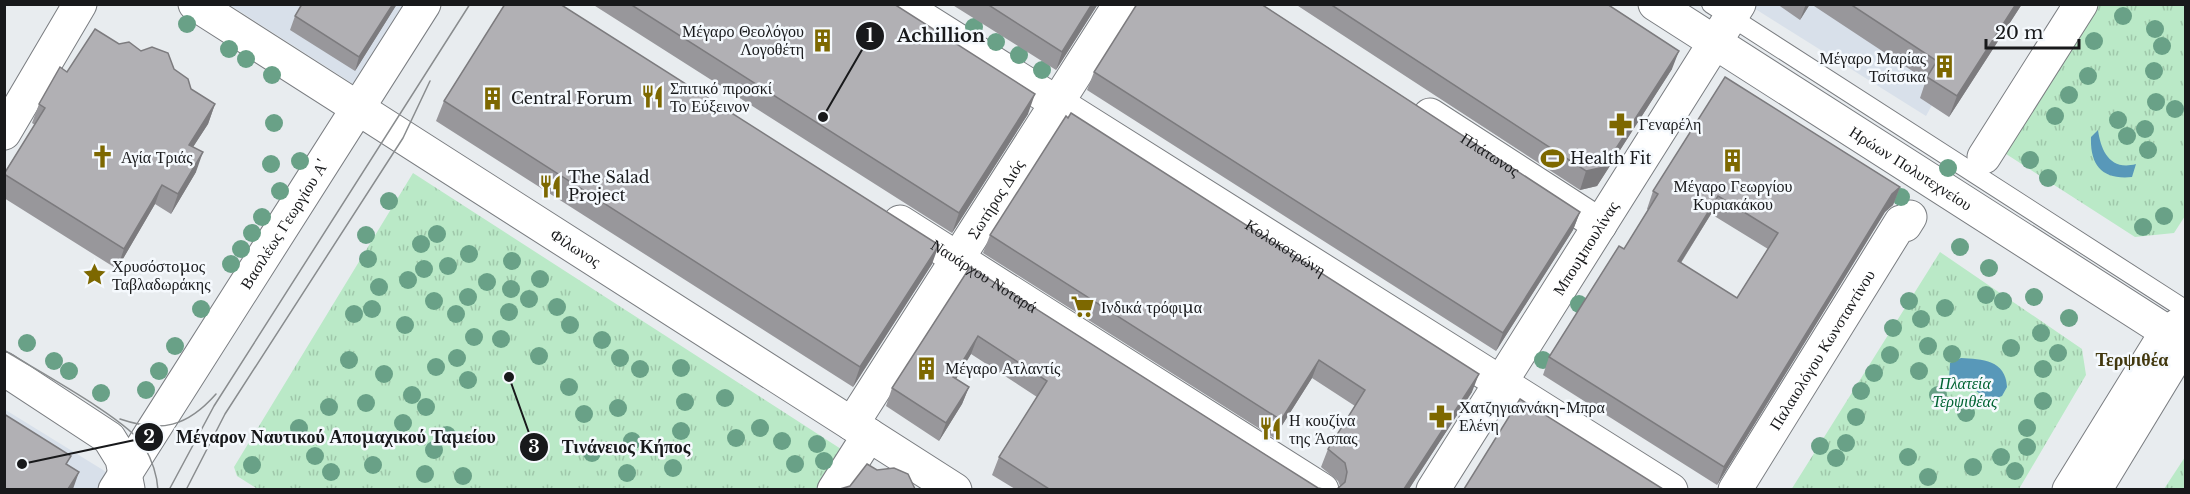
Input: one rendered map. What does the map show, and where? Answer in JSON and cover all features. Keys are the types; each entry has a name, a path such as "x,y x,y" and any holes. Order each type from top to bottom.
{"street":[{"path":"4,133 80,4"},
{"name":"Φίλωνος","path":"195,4 357,110 955,489"},
{"name":"Βασιλέως Γεωργίου Α'","path":"123,484 143,445 424,4"},
{"name":"Κολοκοτρώνη","path":"900,4 1671,489"},
{"name":"Σωτήρος Διός","path":"834,489 861,430 958,259 1120,4"},
{"name":"Ηρώων Πολυτεχνείου","path":"1655,4 1724,17 2182,332"},
{"path":"1984,158 2081,4"},
{"name":"Μπουμπουλίνας","path":"1433,489 1600,225 1724,17"},
{"name":"Πλάτωνος","path":"1401,96 1600,225"},
{"name":"Ναυάρχου Νοταρά","path":"871,204 1322,489"},
{"name":"Παλαιολόγου Κωνσταντίνου","path":"1735,489 1901,222 1905,225 1910,217"},
{"path":"2069,489 2182,332"},
{"path":"2095,489 2182,332"},
{"path":"4,369 109,438 122,459 123,484"}],"lane":[{"path":"1745,489 1813,379"}],"shaded area":[{"path":"230,5 418,5 364,91"},
{"path":"1749,5 1918,5 1969,37 1926,116"},
{"path":"4,409 116,478 109,489 5,489"}],"green space":[{"path":"2098,5 2185,5 2185,216 2174,233 2135,237 2003,152"},
{"path":"413,173 841,449 815,490 259,490 237,476 234,467"},
{"name":"Πλατεία Τερψιθέας","path":"1940,252 2082,349 2086,375 2019,489 1791,490"},
{"path":"2185,457 2185,489 2164,489"}],"water":[{"path":"2098,130 2108,158 2120,165 2136,164 2132,177 2113,176 2100,169 2091,147 2091,137"},
{"path":"1961,358 1985,360 1998,366 2006,378 2007,387 2002,396 1989,401 1970,386 1957,385 1949,381 1950,363"}],"building":[{"path":"302,4 393,4 359,57 295,16"},
{"path":"505,4 560,4 939,245 860,367 444,101"},
{"path":"630,4 894,4 1035,94 959,213"},
{"path":"987,4 1092,4 1062,52"},
{"path":"1137,4 1261,4 1580,212 1503,333 1094,72"},
{"path":"1330,4 1607,4 1679,51 1604,167 1586,171"},
{"path":"1850,4 2016,4 1957,96 1927,77 1937,61"},
{"name":"Αγία Τριάς","path":"95,29 119,44 129,42 141,51 152,47 168,53 174,69 188,79 191,89 215,104 189,145 203,152 178,194 162,185 124,249 4,174 45,108 39,104 60,67 67,72"},
{"path":"1725,77 1900,187 1892,194 1724,467 1549,357 1619,246 1624,249 1658,194 1653,191","holes":["1718,196 1778,233 1737,298 1678,261"]},
{"path":"1071,113 1479,374 1404,489 1337,489 1345,482 1347,472 1345,463 1328,449 1365,390 1319,360 1281,420 990,235 1066,116 1068,118"},
{"path":"970,267 1318,488 1323,489 1049,489 999,457 1047,381 978,336 953,377 969,387 946,423 892,388"},
{"path":"1520,399 1663,489 1464,489"},
{"path":"4,414 71,456 66,464 79,472 68,489 4,489"},
{"path":"867,464 877,470 894,468 908,474 915,489 840,489 850,486"}],"tram line":[{"path":"169,490 214,406 470,4"},
{"path":"186,490 225,414 403,138 430,81"},
{"path":"4,350 101,409 134,435 144,446 149,457 158,490"},
{"path":"120,419 148,426 172,424 195,414 216,394"}],"place":[{"name":"Μέγαρο Θεολόγου Λογοθέτη","path":"822,40"},
{"name":"Μέγαρο Μαρίας Τσίτσικα","path":"1944,67"},
{"name":"Σπιτικό πιροσκί Το Εύξεινον","path":"652,97"},
{"name":"Central Forum","path":"493,98"},
{"name":"Achillion","path":"823,117"},
{"name":"Γεναρέλη","path":"1621,124"},
{"name":"Αγία Τριάς","path":"103,157"},
{"name":"Health Fit","path":"1552,158"},
{"name":"Μέγαρο Γεωργίου Κυριακάκου","path":"1733,161"},
{"name":"The Salad Project","path":"550,186"},
{"name":"Χρυσόστομος Ταβλαδωράκης","path":"94,275"},
{"name":"Ινδικά τρόφιμα","path":"1083,307"},
{"name":"Μέγαρο Ατλαντίς","path":"927,368"},
{"name":"Τινάνειος Κήπος","path":"509,377"},
{"name":"Χατζηγιαννάκη-Μπρα Ελένη","path":"1441,416"},
{"name":"Η κουζίνα της Άσπας","path":"1271,429"},
{"name":"Μέγαρον Ναυτικού Απομαχικού Ταμείου","path":"22,464"}],"district":[{"name":"Τερψιθέα","path":"2132,360"}]}
